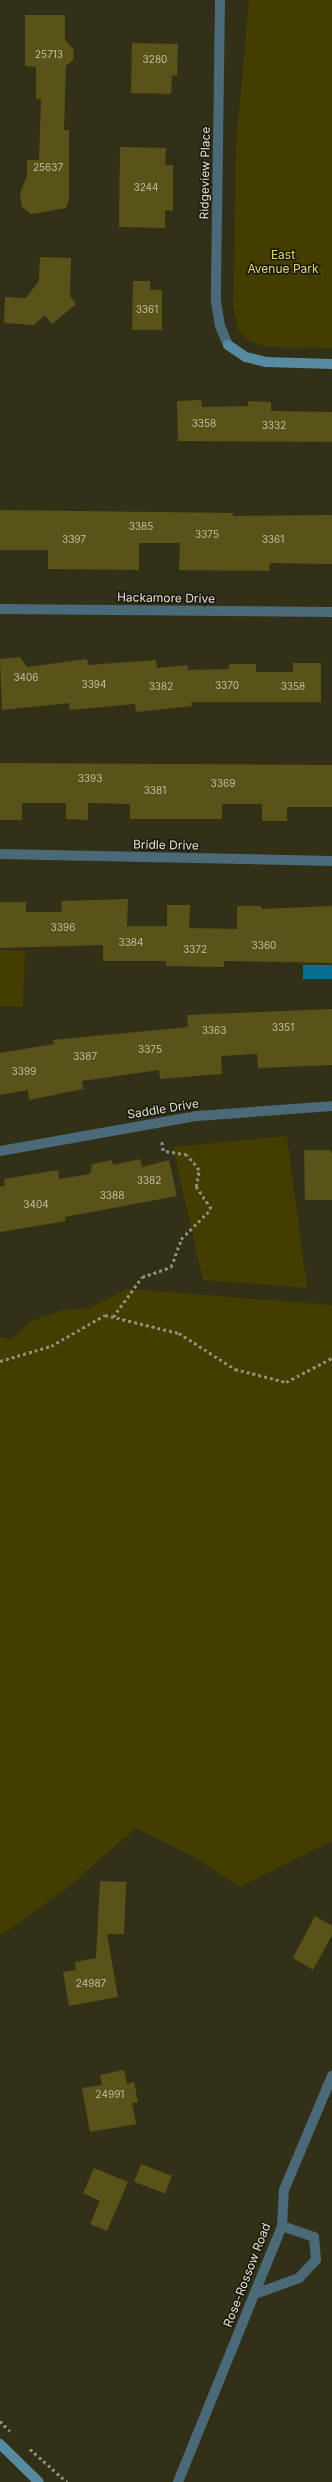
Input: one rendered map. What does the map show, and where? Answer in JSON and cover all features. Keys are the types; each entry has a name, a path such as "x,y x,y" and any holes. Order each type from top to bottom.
{"street":[{"name":"Ridgeview Place","path":"220,0 216,301 220,326 228,345 246,357 266,362 332,364"},
{"name":"Hackamore Drive","path":"0,610 332,612"},
{"name":"Bridle Drive","path":"0,854 332,861"},
{"name":"Saddle Drive","path":"0,1151 197,1116 332,1106"},
{"name":"Rose-Rossow Road","path":"178,2482 282,2226 284,2190 332,2076"},
{"path":"255,2294 299,2278 316,2260 314,2237 282,2226"},
{"path":"0,2444 39,2482"}],"path":[{"path":"113,1317 142,1277 171,1267 181,1240 211,1209 196,1187 199,1170 187,1155 163,1151 161,1139"},
{"path":"0,1361 51,1346 105,1315 179,1333 235,1369 286,1382 332,1358"},
{"path":"0,2421 12,2433"},
{"path":"24,2443 67,2482"}],"green space":[{"name":"East Avenue Park","path":"249,0 332,0 332,348 267,347 250,342 238,330 233,307 236,144"},
{"path":"0,950 25,951 23,1007 0,1006"},
{"path":"287,1136 307,1288 203,1280 173,1147"},
{"path":"127,1289 332,1305 332,1841 240,1887 196,1858 136,1828 65,1890 0,1936 0,1337 11,1339 31,1321 62,1310 89,1308"}],"water":[{"path":"303,965 332,965 332,979 303,979"}],"building":[{"path":"25,15 65,15 65,40 74,50 73,60 66,66 64,130 69,130 69,199 66,208 31,214 22,207 20,193 27,176 27,160 39,160 41,99 36,99 36,67 25,66"},
{"path":"132,43 178,44 177,76 172,75 171,94 131,93"},
{"path":"120,147 166,148 165,165 173,165 173,211 165,210 165,228 119,227"},
{"path":"40,257 71,258 70,296 76,304 52,324 45,315 34,325 4,323 5,297 26,298 39,281"},
{"path":"133,281 150,281 150,290 162,290 162,330 132,330"},
{"path":"201,400 202,407 248,406 248,401 271,402 271,411 332,412 332,442 178,441 177,401"},
{"path":"0,510 233,513 233,516 332,515 332,564 270,563 269,571 179,570 180,543 139,543 139,570 48,569 48,550 0,550"},
{"path":"20,657 27,667 87,659 88,665 156,660 157,668 187,665 188,670 229,669 229,664 256,664 256,672 293,672 293,663 321,663 321,702 191,702 192,706 136,712 135,704 70,710 69,703 2,710 0,659"},
{"path":"0,763 332,765 332,807 287,807 287,821 262,821 262,804 222,804 222,819 130,819 130,804 88,803 88,820 66,819 66,803 22,803 22,820 0,820"},
{"path":"128,899 127,926 167,926 167,905 190,905 189,928 237,929 237,906 261,906 261,909 332,906 332,963 224,961 224,967 166,966 166,961 103,961 103,945 0,948 0,902 26,902 26,912 62,912 61,901"},
{"path":"332,1009 332,1065 258,1068 257,1054 221,1056 222,1074 160,1079 159,1070 82,1081 83,1089 29,1100 28,1090 0,1095 0,1053 54,1044 53,1040 188,1027 187,1015"},
{"path":"304,1150 330,1150 332,1154 332,1200 305,1200"},
{"path":"140,1159 142,1167 169,1160 177,1196 65,1217 66,1221 0,1232 0,1186 5,1186 4,1179 58,1170 59,1179 90,1174 92,1164 112,1160 113,1165"},
{"path":"100,1881 126,1882 124,1934 107,1934 118,1997 69,2006 63,1972 76,1970 75,1962 96,1958"},
{"path":"315,1916 332,1926 332,1935 313,1970 293,1958"},
{"path":"124,2070 127,2084 134,2082 138,2102 132,2103 136,2124 90,2132 82,2088 102,2085 100,2075"},
{"path":"141,2164 172,2176 165,2194 134,2182"},
{"path":"94,2168 128,2182 107,2231 90,2224 100,2201 83,2193"}]}
